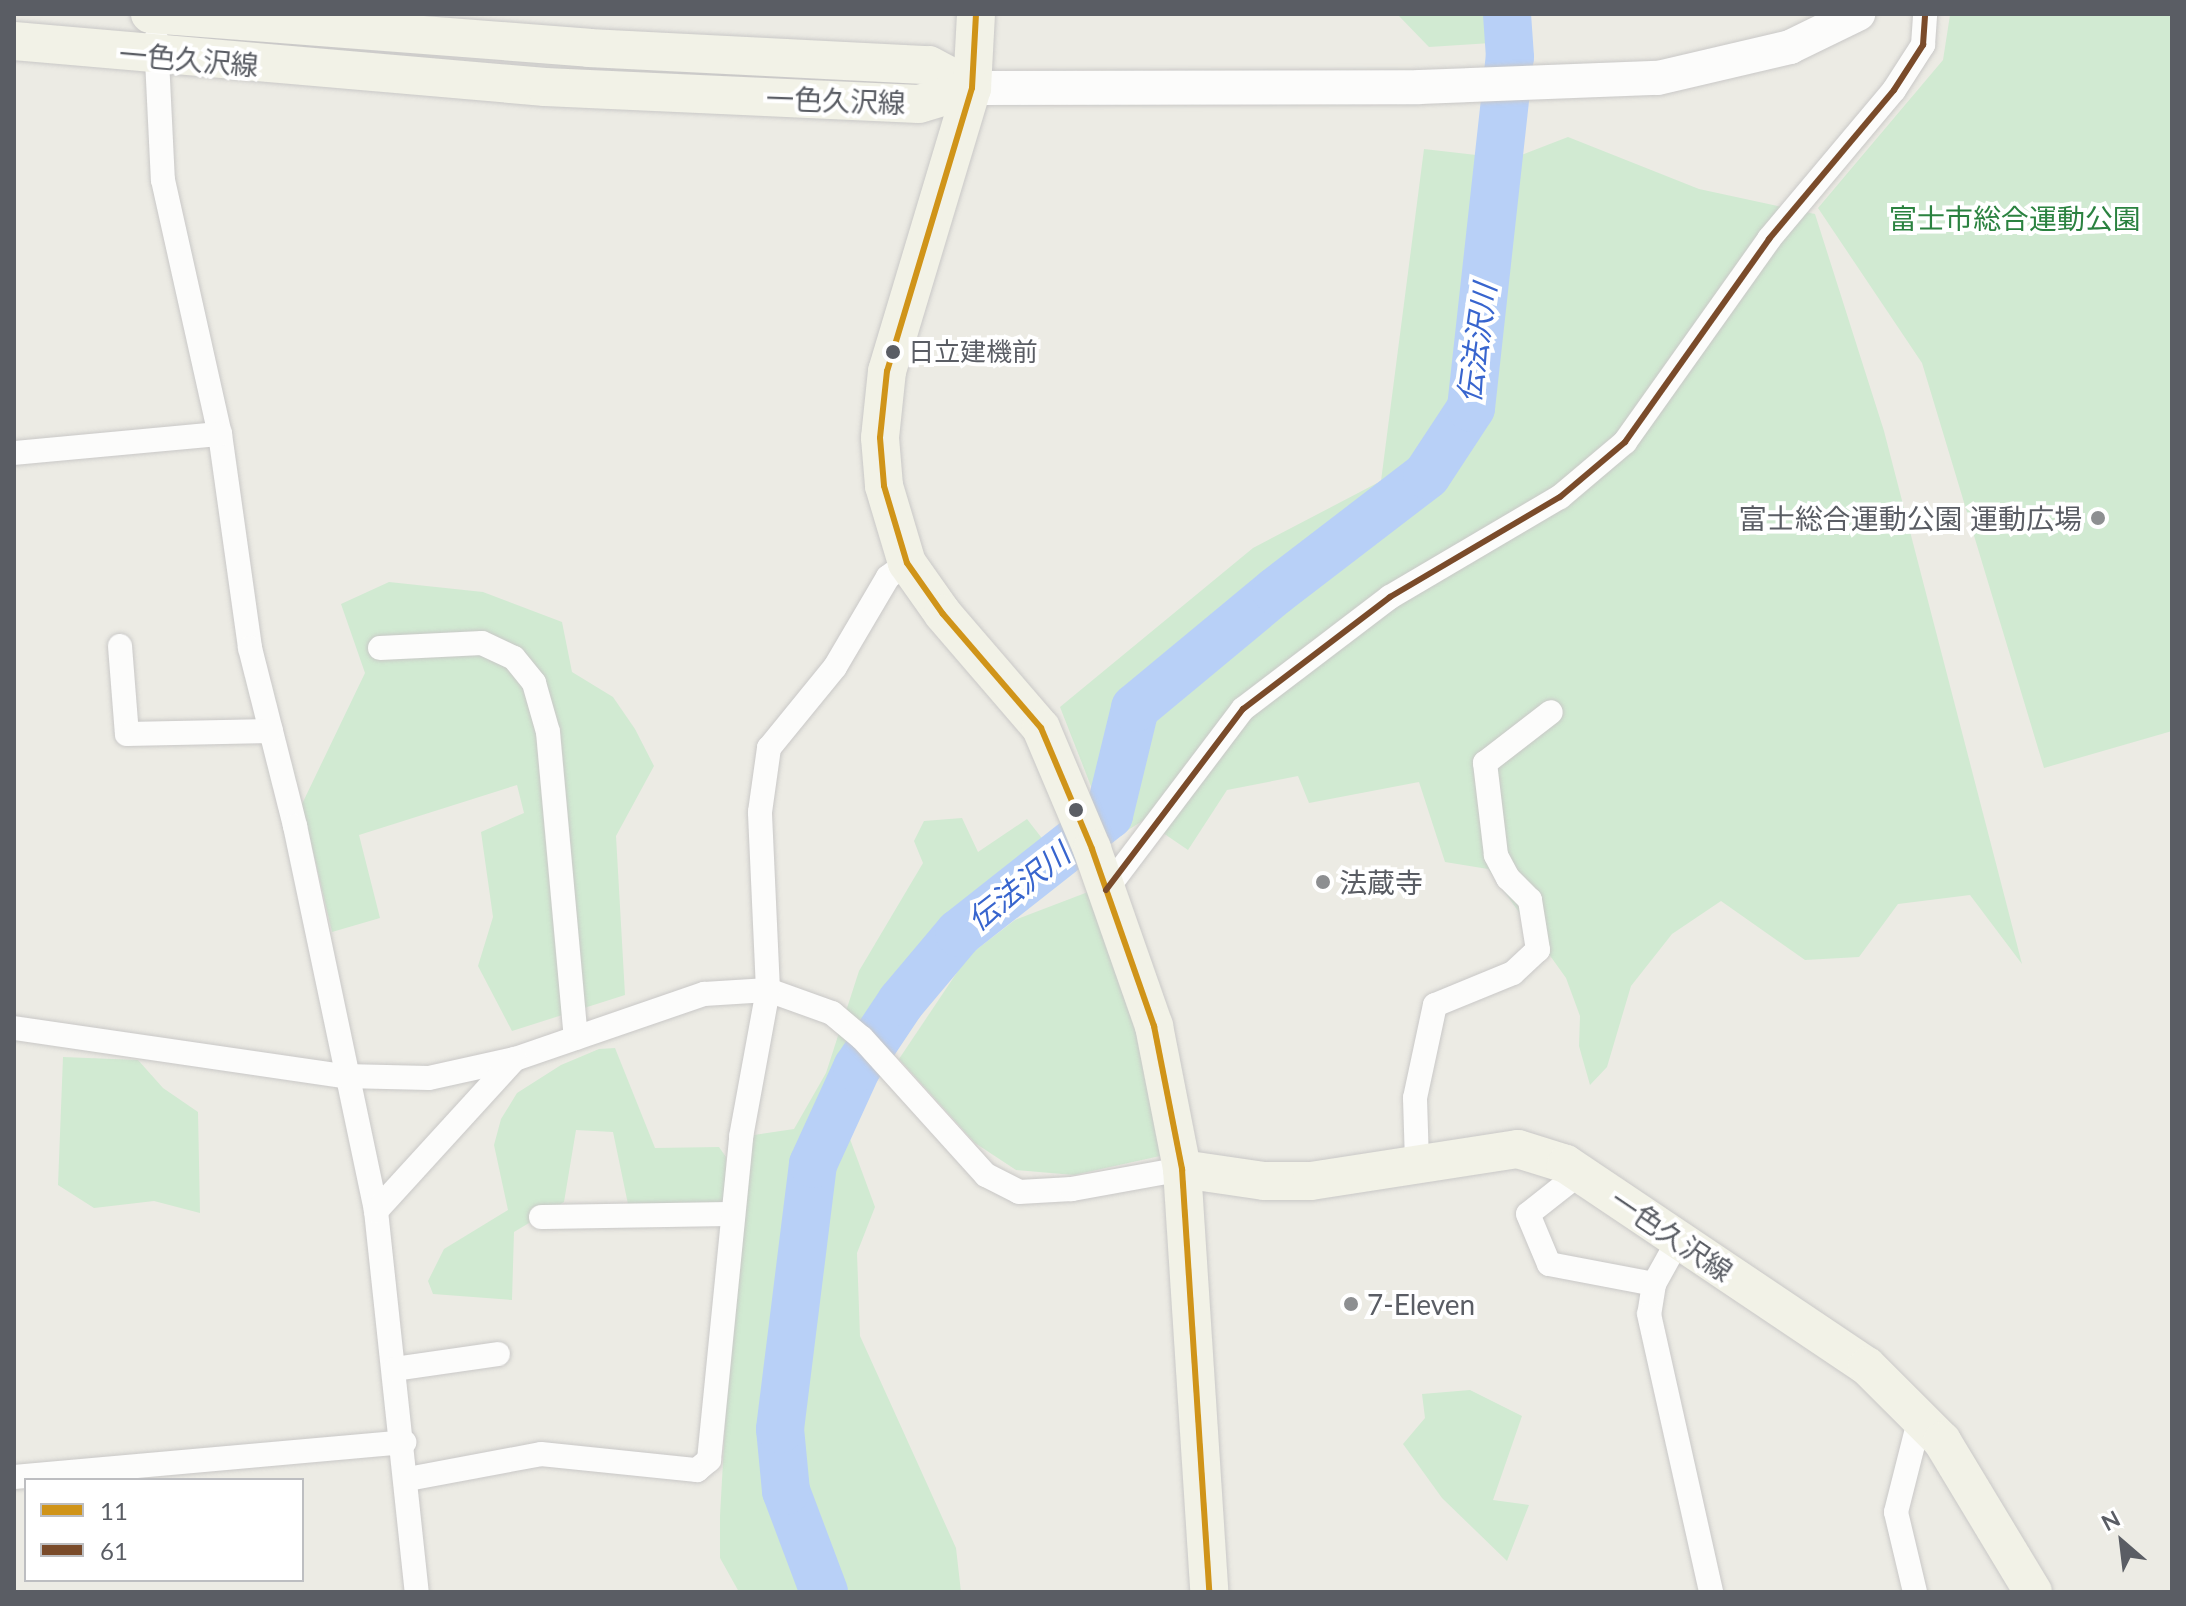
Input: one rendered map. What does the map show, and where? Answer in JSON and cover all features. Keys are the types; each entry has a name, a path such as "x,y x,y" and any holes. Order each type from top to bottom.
{"main road":[{"name":"一色久沢線","path":"154,14 589,48 929,65 972,88"},
{"path":"976,14 972,88 887,371 880,438 884,486 907,563 943,614 1041,728 1092,849 1154,1026 1182,1169 1209,1592"},
{"name":"一色久沢線","path":"14,41 157,57 545,87 919,104 972,88"},
{"name":"一色久沢線","path":"1182,1169 1264,1181 1311,1181 1417,1162 1518,1149 1580,1173 1867,1366 1942,1441 2033,1592"}],"street":[{"path":"154,14 163,180 220,434 250,648 376,1211 408,1479 417,1592"},
{"path":"972,88 1419,87 1575,84 1658,78 1790,47 1858,14"},
{"path":"1106,890 1243,709 1390,597 1560,497 1625,442 1769,239 1894,90 1923,45 1925,14"},
{"path":"14,453 220,434"},
{"path":"408,1479 541,1454 697,1470 709,1460 732,1214 768,990 760,812 769,748 835,667 888,577 907,563"},
{"path":"380,648 482,643 514,658 534,683 548,732 576,1038"},
{"path":"120,646 127,734 271,731"},
{"path":"1417,1162 1415,1098 1435,1005 1513,973 1538,950 1530,900 1508,878 1496,855 1485,763 1551,712"},
{"path":"14,1028 344,1076 429,1078 515,1059 704,994 768,990 832,1013 862,1038 911,1096 986,1175 1019,1192 1072,1189 1182,1169"},
{"path":"376,1211 515,1059"},
{"path":"1580,1173 1528,1214 1549,1264 1654,1284"},
{"path":"541,1217 732,1214"},
{"path":"1679,1239 1654,1284 1649,1314 1656,1358 1704,1543 1711,1592"},
{"path":"395,1369 498,1354"},
{"path":"1915,1592 1896,1512 1920,1417"},
{"path":"14,1477 404,1442"}],"green space":[{"path":"1397,14 1503,14 1491,43 1429,47"},
{"name":"富士市総合運動公園","path":"2172,14 2172,731 2044,768 1922,363 1818,208 1943,60 1950,15"},
{"path":"1568,137 1699,189 1815,214 1884,431 2022,964 1970,895 1898,904 1859,957 1805,960 1721,901 1672,934 1631,986 1607,1067 1590,1085 1579,1046 1580,1016 1566,978 1488,869 1445,862 1419,782 1309,803 1298,776 1227,790 1188,850 1144,820 1112,840 1060,707 1253,548 1381,481 1424,149 1511,159"},
{"path":"389,582 483,592 562,622 572,672 613,697 635,729 654,766 616,836 625,995 512,1031 478,966 493,917 481,832 524,813 517,785 359,835 380,918 332,932 302,804 365,673 341,604"},
{"path":"962,818 978,852 1027,819 1065,868 955,922 840,1112 875,1207 857,1253 860,1336 956,1548 961,1592 739,1592 720,1558 720,1516 741,1137 794,1129 826,1073 859,971 923,863 914,841 924,821"},
{"path":"1088,892 1152,1075 1160,1156 1074,1175 1016,1170 975,1143 899,1059 968,956 1015,920"},
{"path":"615,1048 655,1148 719,1147 726,1157 725,1210 629,1209 613,1132 576,1130 564,1202 514,1232 512,1300 433,1294 428,1281 444,1249 508,1210 494,1145 501,1119 517,1093 561,1065 599,1049"},
{"path":"63,1057 138,1060 163,1088 198,1112 200,1213 154,1201 94,1208 58,1185"},
{"path":"1470,1390 1522,1416 1493,1500 1529,1505 1507,1561 1442,1498 1403,1444 1425,1418 1422,1394"}],"waterway":[{"name":"伝法沢川","path":"824,1592 786,1491 780,1429 813,1164 857,1068 901,1002 959,933 1109,815 1135,708 1276,591 1427,475 1471,408 1510,57 1507,14"}],"transit line":[{"name":"11","path":"976,14 972,88 887,371 880,438 884,486 907,563 943,614 1041,728 1092,849 1154,1026 1182,1169 1209,1592"},
{"name":"61","path":"1106,890 1243,709 1390,597 1560,497 1625,442 1769,239 1894,90 1923,45 1925,14"}],"place":[{"name":"日立建機前","path":"893,352"},
{"name":"富士総合運動公園 運動広場","path":"2098,518"},
{"name":"法蔵寺","path":"1323,882"},
{"name":"7-Eleven","path":"1351,1304"}]}
